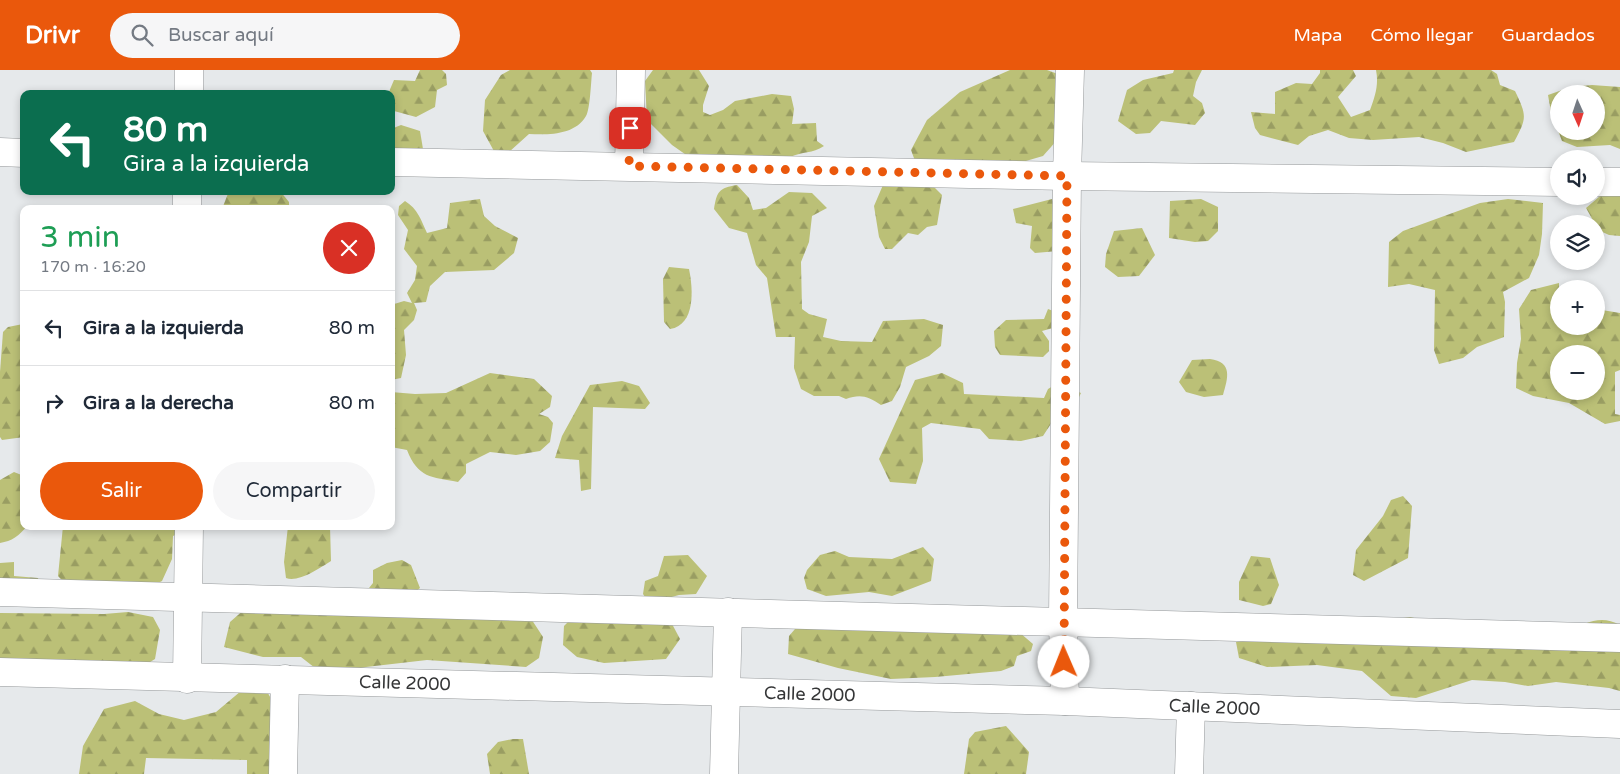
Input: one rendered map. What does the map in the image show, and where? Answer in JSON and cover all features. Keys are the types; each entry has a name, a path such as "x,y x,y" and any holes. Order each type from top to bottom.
{"street":[{"path":"188,90 189,70"},
{"path":"629,166 631,70"},
{"path":"1065,701 1063,622 1067,176 1070,70"},
{"path":"0,152 20,153"},
{"path":"395,162 1067,176 1550,182"},
{"path":"1605,182 1620,182"},
{"path":"187,679 189,530"},
{"path":"0,592 1620,638"},
{"path":"724,774 728,612"},
{"name":"Calle 2000","path":"0,672 187,679 285,679 1065,701 1620,724"},
{"path":"283,774 285,679"},
{"path":"1189,774 1192,706"}],"green space":[{"path":"420,70 442,70 446,74 447,85 437,90 435,107 416,117 395,111 395,90 390,90 394,80 415,81"},
{"path":"510,70 590,70 592,73 591,89 586,116 575,127 568,130 553,134 529,134 509,152 495,153 483,131 485,100 501,75"},
{"path":"653,70 699,70 709,86 703,105 703,112 710,115 723,110 735,101 772,94 791,96 794,109 792,124 816,123 817,141 824,146 790,157 692,159 672,145 647,120 645,81"},
{"path":"1010,70 1047,70 1066,77 1058,139 1043,156 1019,163 919,172 911,150 927,120 960,92"},
{"path":"1174,70 1202,70 1196,82 1193,96 1202,103 1205,113 1195,125 1161,121 1150,133 1136,134 1118,121 1127,90 1143,80 1173,73"},
{"path":"1320,70 1353,70 1356,76 1338,97 1351,117 1370,110 1377,86 1376,70 1491,70 1497,74 1500,85 1515,91 1522,106 1523,122 1514,142 1466,152 1443,143 1419,137 1373,140 1349,138 1328,130 1309,136 1298,145 1260,135 1255,128 1251,112 1275,114 1275,92 1296,83 1312,84"},
{"path":"1605,86 1620,87 1620,149 1610,145 1577,147 1562,141 1605,140"},
{"path":"401,125 420,131 423,149 413,157 395,160 395,127"},
{"path":"924,177 942,195 937,225 927,227 918,235 908,233 892,249 885,249 879,237 874,206 883,185"},
{"path":"737,185 749,198 753,210 766,208 789,192 812,193 827,208 812,216 809,242 801,262 802,309 809,314 827,319 823,337 841,341 872,342 883,321 924,319 943,325 941,346 929,356 906,367 900,387 892,401 881,405 864,397 846,399 839,396 814,396 801,389 794,368 795,337 776,337 767,278 756,265 747,233 729,228 714,209 716,198 720,191 726,187"},
{"path":"1613,185 1620,186 1620,236 1605,233 1605,215 1590,215 1586,208 1590,205 1605,205 1605,192"},
{"path":"227,195 283,195 289,202 289,205 224,205"},
{"path":"480,199 484,216 495,226 518,238 514,253 494,270 445,272 430,286 426,302 414,303 417,310 414,320 404,330 406,355 401,378 395,379 395,304 404,301 412,303 407,293 415,280 417,266 404,249 408,230 398,215 399,206 405,201 413,208 419,215 427,233 447,228 450,203"},
{"path":"1052,199 1058,216 1058,251 1035,253 1030,248 1032,226 1016,223 1013,209"},
{"path":"1201,199 1218,207 1218,231 1208,241 1195,242 1169,238 1170,201"},
{"path":"1508,199 1543,203 1539,255 1529,278 1503,292 1505,302 1504,337 1477,347 1463,358 1439,364 1434,350 1435,290 1409,284 1388,287 1389,242 1403,231 1480,203"},
{"path":"1142,228 1155,255 1139,276 1118,277 1105,267 1106,254 1114,231"},
{"path":"669,267 689,269 692,295 691,305 684,321 670,329 664,322 663,279"},
{"path":"1550,285 1550,335 1605,335 1605,310 1620,313 1620,370 1615,372 1615,414 1620,415 1620,421 1605,424 1569,403 1554,400 1605,400 1605,345 1550,345 1550,399 1533,396 1516,388 1517,363 1521,339 1519,309 1531,290"},
{"path":"1048,309 1056,312 1053,328 1042,331 1049,341 1049,351 1043,357 1000,355 995,347 994,331 1006,320 1044,319"},
{"path":"20,325 20,438 2,440 0,437 0,372 3,332 8,327"},
{"path":"1210,359 1226,367 1227,377 1223,395 1204,397 1186,392 1179,382 1192,360"},
{"path":"490,373 534,379 552,396 550,407 539,414 548,417 553,423 550,442 540,451 516,455 490,452 466,464 466,473 458,482 426,475 416,466 407,450 395,448 395,392 446,393"},
{"path":"942,373 963,383 964,394 1044,398 1048,389 1058,383 1081,393 1076,403 1058,413 1043,436 1021,441 989,439 980,429 931,423 922,428 923,461 916,484 890,482 879,459 915,380"},
{"path":"622,381 639,386 650,403 645,409 593,407 591,489 581,491 579,460 555,458 562,436 590,385"},
{"path":"14,472 20,474 20,530 24,530 15,538 0,543 0,480"},
{"path":"1403,496 1412,506 1408,558 1364,581 1353,575 1356,550 1383,516 1391,500"},
{"path":"63,530 186,530 173,536 172,559 162,581 154,585 76,595 58,576"},
{"path":"288,530 330,530 331,561 303,577 291,579 286,578 284,562"},
{"path":"923,547 934,559 931,581 892,596 869,592 826,596 807,589 804,578 807,570 820,555 835,551 849,557 892,559"},
{"path":"688,555 707,576 696,594 679,595 649,603 643,594 645,581 658,576 664,556"},
{"path":"1251,556 1270,558 1279,585 1271,604 1263,606 1239,600 1239,582"},
{"path":"402,560 411,565 420,588 396,607 528,614 543,637 539,658 526,667 427,660 366,667 324,675 301,657 263,657 224,647 230,622 246,608 370,603 369,588 373,583 373,570 387,563"},
{"path":"14,562 14,576 38,578 40,586 0,591 0,563"},
{"path":"128,612 153,617 160,630 155,659 137,670 0,666 0,613 104,614"},
{"path":"574,616 671,622 680,639 666,659 604,663 577,657 563,645 564,626"},
{"path":"1410,617 1427,621 1584,624 1602,620 1611,621 1620,625 1620,691 1556,682 1528,686 1505,682 1472,680 1416,698 1391,696 1362,671 1317,665 1267,667 1239,658 1236,642"},
{"path":"819,620 1013,627 1033,644 1031,651 1017,656 1014,666 1001,671 891,679 838,668 788,654 789,636 795,629"},
{"path":"264,686 279,713 275,774 247,774 247,760 146,758 144,774 79,774 83,746 104,709 135,701 159,714 184,720 216,712 241,691"},
{"path":"1006,726 1029,752 1026,774 964,774 969,739 975,732"},
{"path":"523,739 529,774 490,774 487,754 498,742"}],"route":[{"path":"630,128 629,166 1067,176 1064,662"}]}
